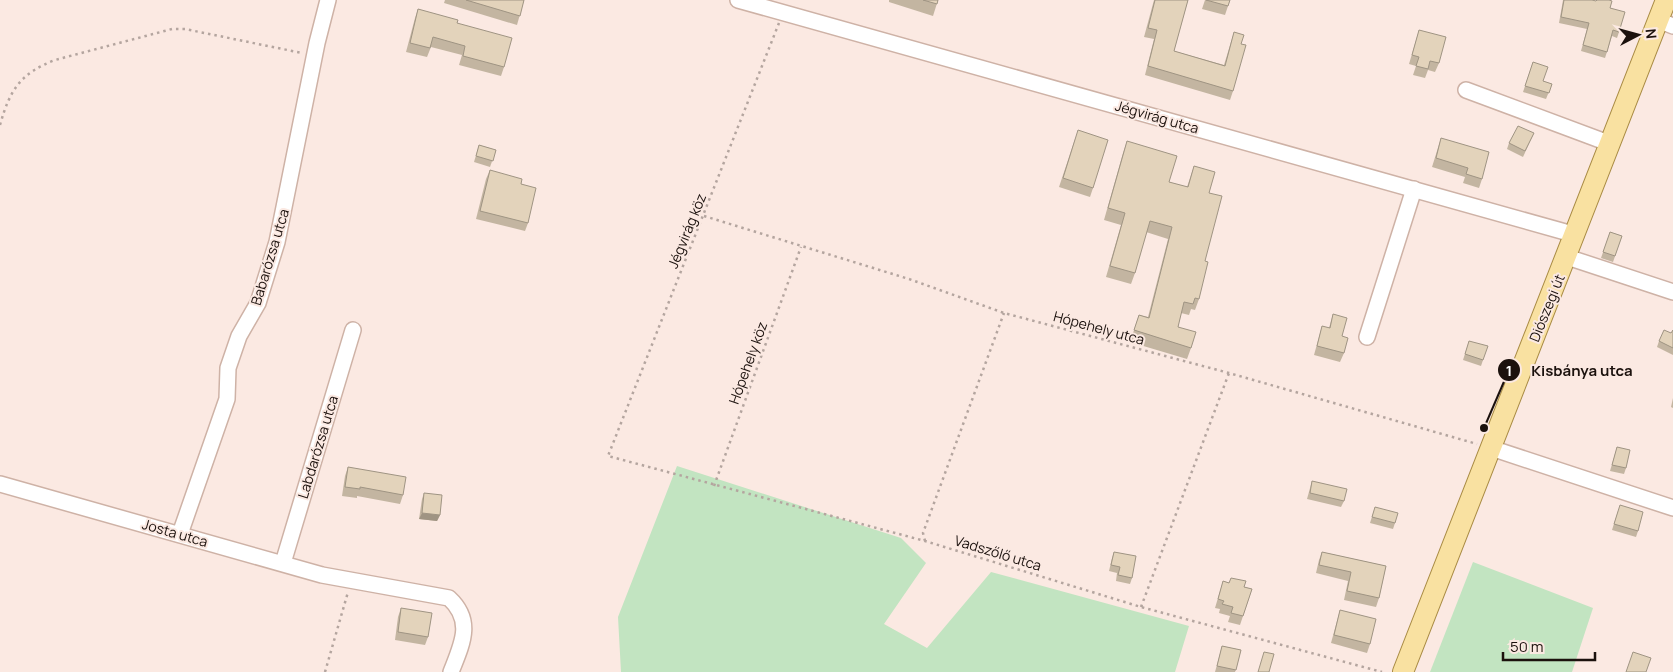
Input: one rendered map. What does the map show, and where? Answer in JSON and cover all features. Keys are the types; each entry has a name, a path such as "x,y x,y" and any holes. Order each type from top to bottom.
{"main road":[{"name":"Diószegi út","path":"1403,672 1611,144 1665,23 1666,0"}],"street":[{"name":"Babarózsa utca","path":"180,534 227,400 228,368 239,336 258,303 277,242 314,55 328,0"},
{"name":"Jégvirág utca","path":"738,0 1576,235"},
{"path":"1466,90 1611,144"},
{"path":"1367,337 1414,189"},
{"path":"1567,257 1673,292"},
{"name":"Labdarózsa utca","path":"283,564 353,330"},
{"path":"1491,448 1673,508"},
{"name":"Josta utca","path":"0,484 283,564 351,581 449,598 459,607 464,622 462,646 451,672"}],"path":[{"name":"Jégvirág köz","path":"608,456 783,13"},
{"path":"0,125 12,90 24,76 38,67 56,60 172,29 185,29 314,55"},
{"name":"Hópehely utca","path":"704,216 909,279 1004,313 1230,373 1491,448"},
{"name":"Hópehely köz","path":"714,486 801,247"},
{"path":"925,541 923,533 1004,313"},
{"path":"1141,606 1230,373"},
{"name":"Vadszőlő utca","path":"608,456 714,486 925,541 1141,606 1382,672"},
{"path":"325,672 351,581"}],"green space":[{"path":"677,466 901,538 926,563 884,624 927,648 991,572 1189,626 1175,672 621,672 618,617"},
{"path":"1473,562 1593,608 1572,672 1430,672"}],"building":[{"path":"466,0 524,0 520,16"},
{"path":"923,0 938,0 937,4"},
{"path":"1155,0 1188,0 1174,51 1225,66 1234,32 1244,35 1241,44 1246,45 1233,91 1148,66 1157,30 1148,28"},
{"path":"1206,0 1230,0 1228,6"},
{"path":"1564,0 1609,0 1612,1 1610,8 1625,12 1619,32 1613,30 1607,52 1583,45 1589,23 1561,17"},
{"path":"418,9 458,20 457,23 512,38 504,67 463,56 465,46 433,37 430,48 410,43"},
{"path":"1419,30 1446,37 1439,63 1430,61 1428,69 1416,66 1419,57 1412,55"},
{"path":"1533,62 1548,67 1543,81 1552,84 1549,93 1525,86"},
{"path":"1518,126 1534,133 1525,151 1509,143"},
{"path":"1078,130 1108,140 1093,188 1063,178"},
{"path":"1441,138 1489,152 1482,179 1466,174 1468,168 1436,158"},
{"path":"1127,141 1177,156 1169,182 1188,187 1194,166 1215,172 1209,193 1222,196 1205,261 1208,262 1199,299 1195,298 1193,304 1184,302 1178,327 1196,332 1191,348 1134,330 1139,315 1149,318 1172,227 1150,221 1135,273 1110,266 1125,213 1108,208"},
{"path":"479,145 496,150 493,161 476,156"},
{"path":"490,170 522,179 521,184 536,188 528,223 480,211"},
{"path":"1610,232 1622,236 1615,256 1603,252"},
{"path":"1333,314 1347,318 1342,336 1348,338 1344,353 1317,346 1322,326 1330,328"},
{"path":"1664,330 1671,333 1673,330 1673,348 1659,341"},
{"path":"1469,341 1488,346 1483,360 1465,354"},
{"path":"1617,447 1630,450 1626,468 1612,465"},
{"path":"348,467 406,477 403,495 360,487 360,489 345,487"},
{"path":"1312,481 1347,489 1344,501 1310,493"},
{"path":"424,493 442,495 440,515 422,513"},
{"path":"1620,505 1643,512 1638,531 1614,524"},
{"path":"1375,507 1398,513 1395,523 1372,517"},
{"path":"1114,552 1136,556 1132,578 1118,575 1120,567 1111,565"},
{"path":"1322,552 1386,566 1379,598 1347,591 1351,572 1319,565"},
{"path":"1231,578 1246,581 1244,587 1252,589 1243,616 1231,613 1233,607 1222,604 1224,601 1218,599 1223,581 1229,583"},
{"path":"401,608 432,613 428,637 398,632"},
{"path":"1340,610 1376,619 1370,644 1334,635"},
{"path":"1222,646 1241,650 1236,670 1217,666"},
{"path":"1264,652 1274,654 1269,672 1258,672"},
{"path":"1633,652 1651,658 1646,672 1626,672"}],"place":[{"name":"Kisbánya utca","path":"1484,428"}]}
